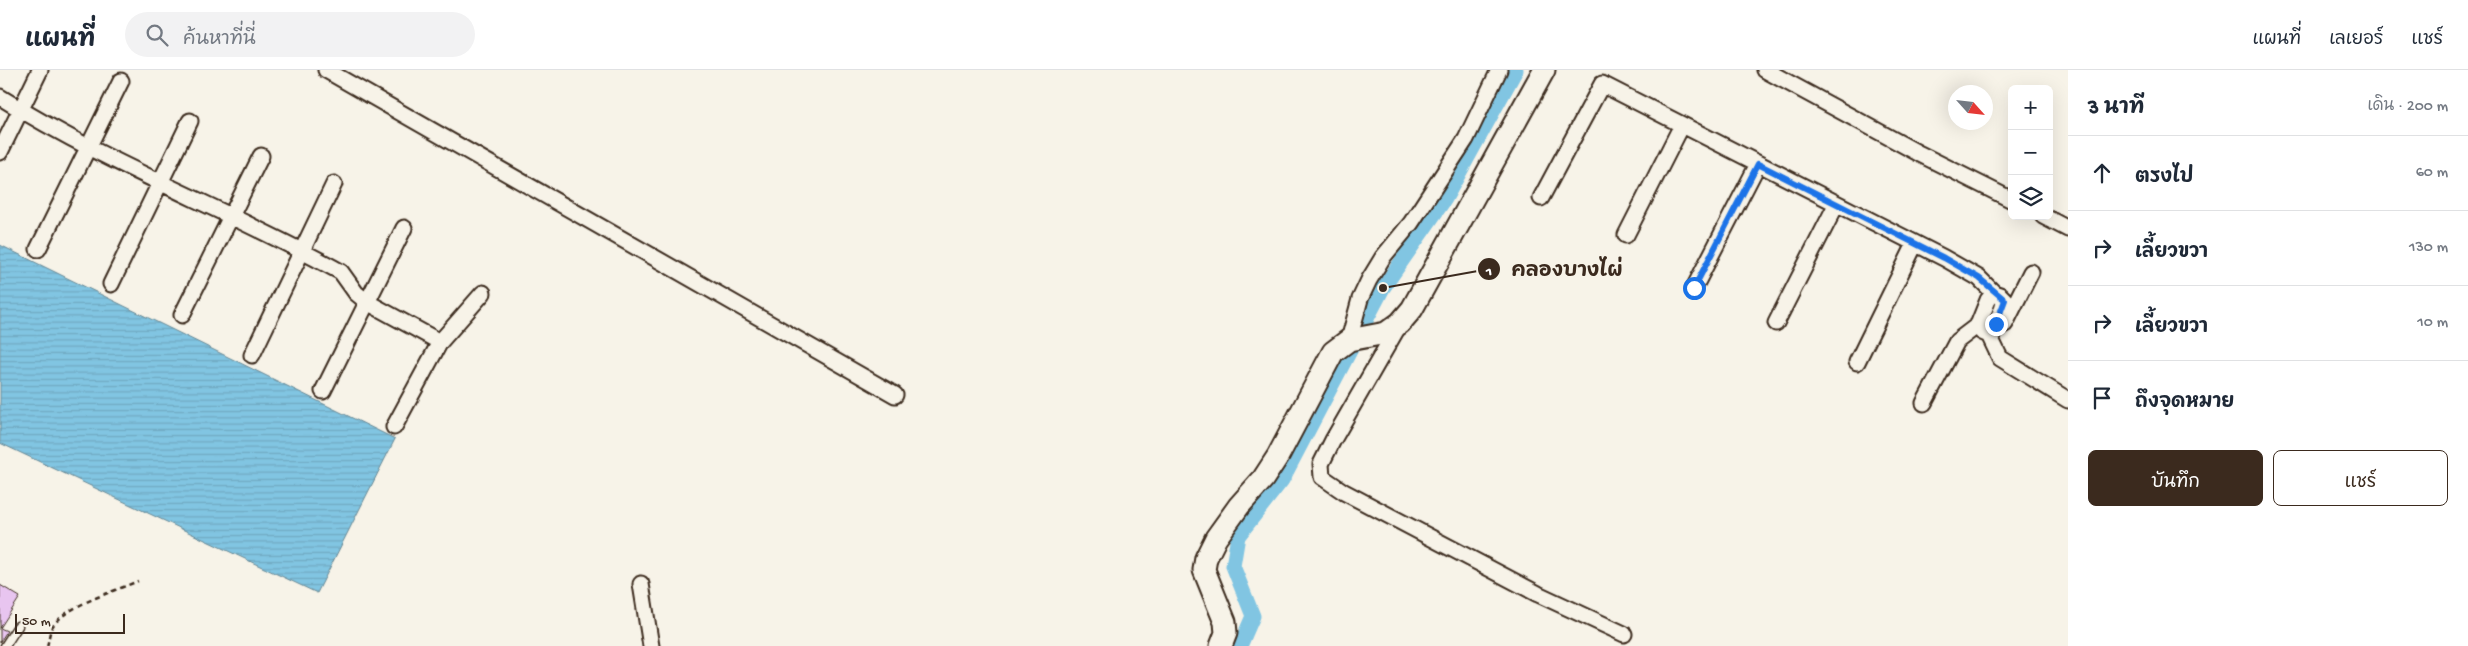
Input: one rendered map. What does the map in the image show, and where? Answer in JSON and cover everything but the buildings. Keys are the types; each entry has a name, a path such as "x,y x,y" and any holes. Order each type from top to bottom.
{"street":[{"path":"0,152 40,70"},
{"path":"326,70 895,395"},
{"path":"1358,338 1369,280 1384,257 1411,223 1466,138 1499,70"},
{"path":"1544,70 1412,309 1400,323 1333,440 1321,464 1322,477 1344,492 1538,594 1624,634"},
{"path":"1765,70 1920,154 2008,198"},
{"path":"38,249 121,81"},
{"path":"1540,198 1602,84 1979,278 1994,293 2000,295 2005,300 2002,310 1987,336"},
{"path":"0,97 88,148 161,181 341,272 356,293 366,302 440,342"},
{"path":"111,284 190,121"},
{"path":"1626,235 1682,125"},
{"path":"182,315 261,156"},
{"path":"1694,288 1758,164"},
{"path":"252,355 334,184"},
{"path":"1776,323 1836,204"},
{"path":"2051,220 2068,229"},
{"path":"323,391 404,228"},
{"path":"1857,362 1915,244"},
{"path":"1924,403 1956,342 1987,336 2031,272"},
{"path":"394,427 440,342 483,293"},
{"path":"1221,646 1226,633 1225,622 1204,570 1206,558 1216,538 1238,506 1264,479 1333,352 1358,338 1386,333 1400,323"},
{"path":"1987,336 2000,358 2068,398"},
{"path":"640,584 651,646"}],"lane":[{"path":"5,646 18,626"}],"path":[{"path":"47,646 50,630 58,620 71,610 138,581"}],"water":[{"path":"0,245 395,439 317,593 0,443"}],"waterway":[{"path":"1240,646 1253,616 1233,566 1238,536 1282,480 1383,288 1445,199 1516,70"}],"place":[{"name":"คลองบางไผ่","path":"1383,288"}],"route":[{"path":"1694,288 1758,164 1944,258 1979,278 1994,293 2000,295 2005,300 1996,324"}]}
